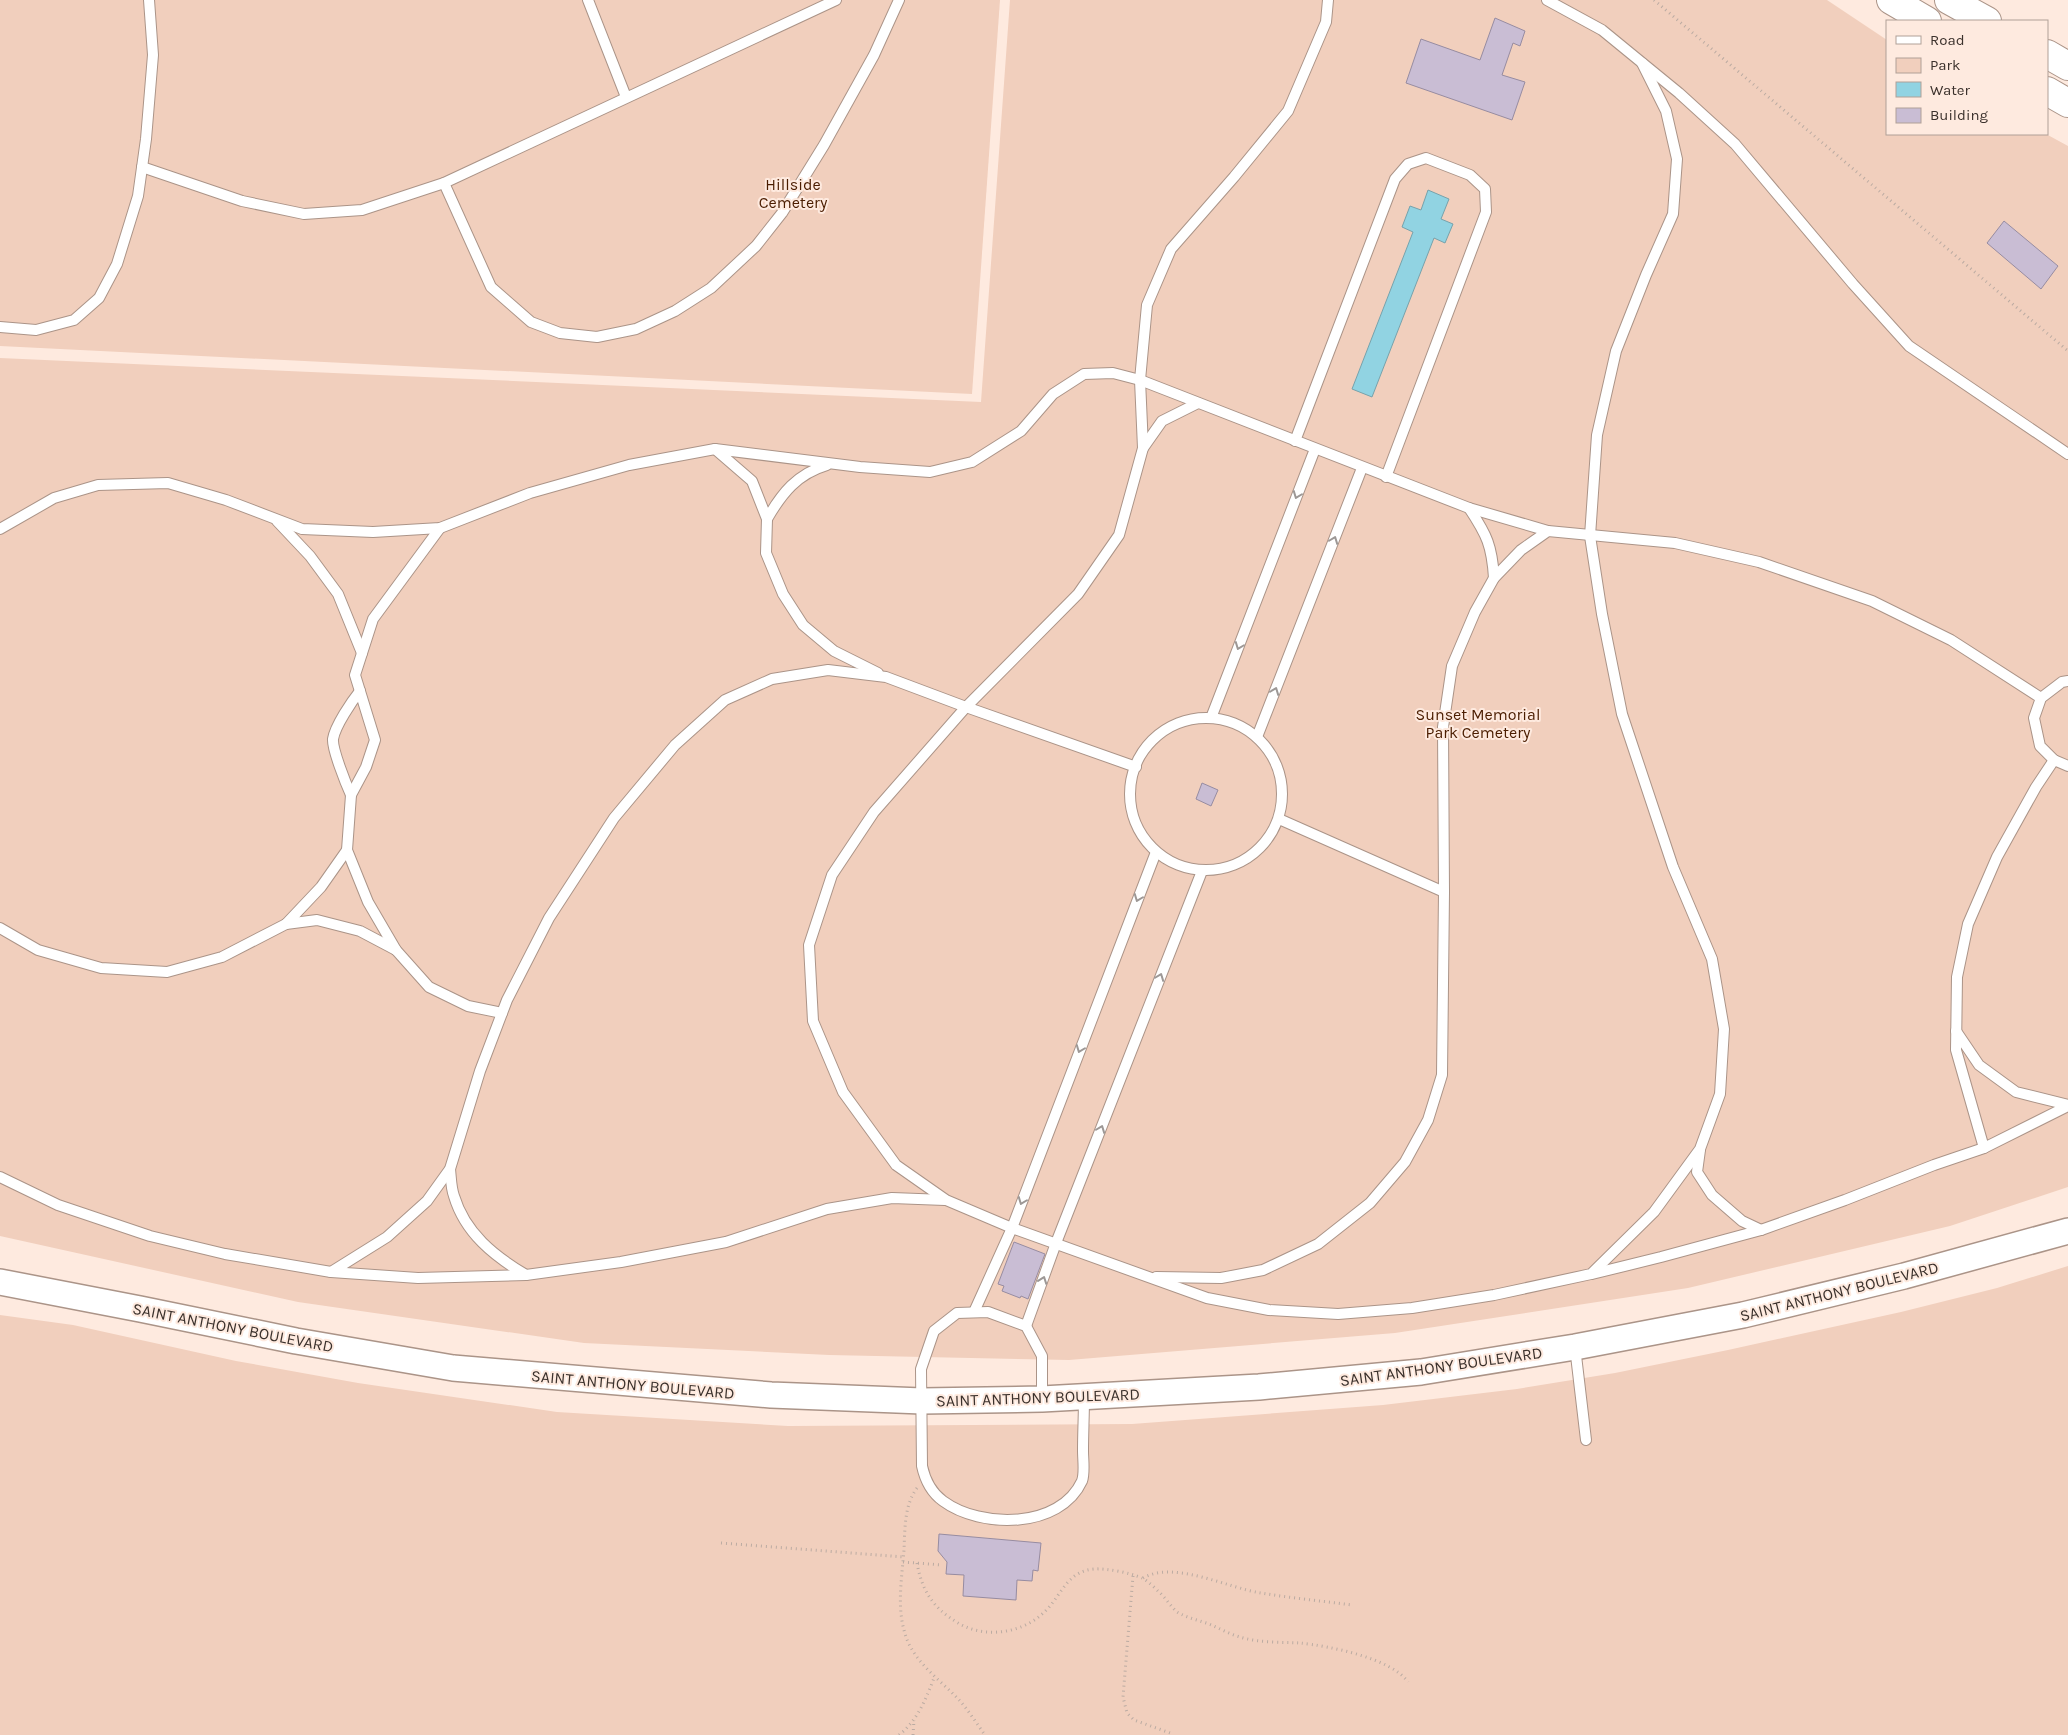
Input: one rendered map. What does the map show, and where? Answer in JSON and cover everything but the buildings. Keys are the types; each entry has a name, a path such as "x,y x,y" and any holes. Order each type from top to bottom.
{"main road":[{"path":"1891,0 1925,20"},
{"path":"1949,0 1984,20"},
{"path":"2048,55 2068,66"},
{"path":"2048,92 2068,103"}],"street":[{"name":"SAINT ANTHONY BOULEVARD","path":"0,1282 296,1341 453,1368 762,1395 922,1401 1042,1399 1259,1387 1412,1373 1574,1347 1743,1315 1904,1276 2068,1231"}],"lane":[{"path":"0,327 36,330 74,320 99,298 117,264 138,196 142,167 152,55 149,0"},
{"path":"588,0 626,98"},
{"path":"142,167 242,201 304,214 362,210 444,183 836,0"},
{"path":"444,183 491,287 531,322 560,333 596,337 636,329 675,311 711,288 756,246 782,214 870,64 899,0"},
{"path":"1328,0 1326,22 1288,111 1171,249 1147,304 1140,380 1143,448 1119,535 1078,594 966,707 874,812 832,876 809,944 813,1021 843,1092 896,1165 946,1200 1012,1228 1207,1298 1269,1310 1338,1314 1412,1308 1494,1295 1661,1257 1761,1230 1984,1148 2068,1106"},
{"path":"1547,0 1602,30 1679,93 1735,144 1853,284 1909,346 2068,454"},
{"path":"1642,63 1666,111 1677,159 1673,214 1616,350 1597,435 1590,536 1602,614 1622,714 1673,867 1712,959 1724,1029 1720,1094 1700,1149 1697,1172 1712,1195 1742,1221 1761,1230"},
{"path":"1295,441 1395,179 1408,164 1426,158 1470,175 1485,189 1486,212 1386,476"},
{"path":"0,529 54,498 98,485 168,483 226,500 302,529 373,532 440,528 530,493 629,465 715,449 831,463 930,472 972,462 1021,431 1053,394 1084,374 1113,373 1140,380 1362,468 1469,508 1548,531 1675,543 1759,562 1872,601 1951,640 2041,698"},
{"path":"1143,448 1162,421 1198,403"},
{"path":"715,449 752,482 767,519 766,553 783,594 803,624 834,651 886,677 1136,767"},
{"path":"1211,718 1315,449"},
{"path":"767,519 782,494 810,470 831,463"},
{"path":"1257,737 1362,468"},
{"path":"1469,508 1486,534 1493,556 1494,578"},
{"path":"275,519 310,556 338,594 362,653"},
{"path":"440,528 373,619 355,675 375,740 366,767 351,795 347,850 368,902 396,950 429,987 468,1006 502,1013"},
{"path":"1148,1277 1221,1278 1263,1270 1318,1244 1370,1203 1405,1162 1428,1120 1442,1075 1443,727 1452,666 1475,612 1494,578 1520,550 1548,531"},
{"path":"331,1272 387,1237 427,1201 450,1169 480,1071 502,1013 549,918 614,818 675,745 725,700 772,678 828,670 886,677"},
{"path":"2068,681 2062,682 2041,698 2034,718 2040,746 2054,760 2068,766"},
{"path":"351,795 341,770 333,739 348,707 360,690"},
{"path":"1211,718 1233,722 1257,737 1272,756 1281,780 1282,802 1272,834 1249,858 1215,871 1202,871 1175,865 1156,852 1139,831 1131,808 1130,783 1142,753 1168,727 1189,719 1211,718"},
{"path":"1984,1148 1956,1050 1957,977 1968,924 1997,856 2036,787 2054,760"},
{"path":"1278,819 1444,892"},
{"path":"1,929 38,950 101,968 167,972 222,957 286,924 321,887 347,850"},
{"path":"974,1312 1012,1228 1156,852"},
{"path":"1026,1326 1056,1243 1202,871"},
{"path":"286,924 317,920 360,931 396,950"},
{"path":"1956,1031 1979,1065 2016,1092 2068,1106"},
{"path":"1591,1274 1654,1212 1700,1149"},
{"path":"450,1169 454,1196 470,1229 499,1259 526,1275"},
{"path":"0,1177 58,1205 150,1236 225,1254 331,1272 418,1278 526,1275 621,1262 726,1242 827,1208 892,1198 946,1200"},
{"path":"1042,1399 1042,1356 1026,1326 988,1312 974,1312 957,1313 934,1331 921,1369 922,1466 932,1490 942,1500 957,1510 976,1516 1020,1519 1052,1510 1075,1492 1083,1479 1084,1396"},
{"path":"1574,1347 1586,1440"}],"path":[{"path":"1654,0 2068,351"},
{"path":"925,1477 911,1495 907,1514 900,1601 904,1631 914,1653 934,1678 960,1701 985,1735"},
{"path":"721,1543 904,1557"},
{"path":"903,1562 942,1565"},
{"path":"917,1563 927,1596 945,1616 966,1628 985,1632 1000,1632 1016,1629 1035,1621 1049,1607 1065,1582 1092,1568 1105,1569 1143,1578 1159,1591 1176,1611 1187,1617 1249,1639 1303,1644 1356,1654 1393,1668 1402,1674 1408,1682"},
{"path":"1143,1578 1152,1572 1211,1578 1258,1593 1352,1605"},
{"path":"1133,1576 1123,1698 1127,1713 1134,1720 1172,1734"},
{"path":"899,1735 914,1719 922,1706 934,1678"},
{"path":"913,1735 914,1719"}],"green space":[{"name":"Hillside Cemetery","path":"0,0 1000,0 972,394 0,346"},
{"name":"Sunset Memorial Park Cemetery","path":"1010,0 1827,0 1886,39 1886,135 2048,135 2068,146 2068,1187 1950,1226 1688,1288 1395,1333 1069,1360 829,1355 584,1343 298,1302 0,1236 0,358 981,402"},
{"path":"2068,1266 2068,1735 0,1735 0,1315 73,1325 236,1361 358,1383 557,1412 788,1426 1132,1424 1383,1405 1517,1389 1615,1373 1901,1312 1997,1288"}],"water":[{"path":"1428,190 1449,199 1441,219 1453,224 1445,243 1434,238 1372,397 1352,389 1413,232 1402,227 1410,206 1421,210"}]}
